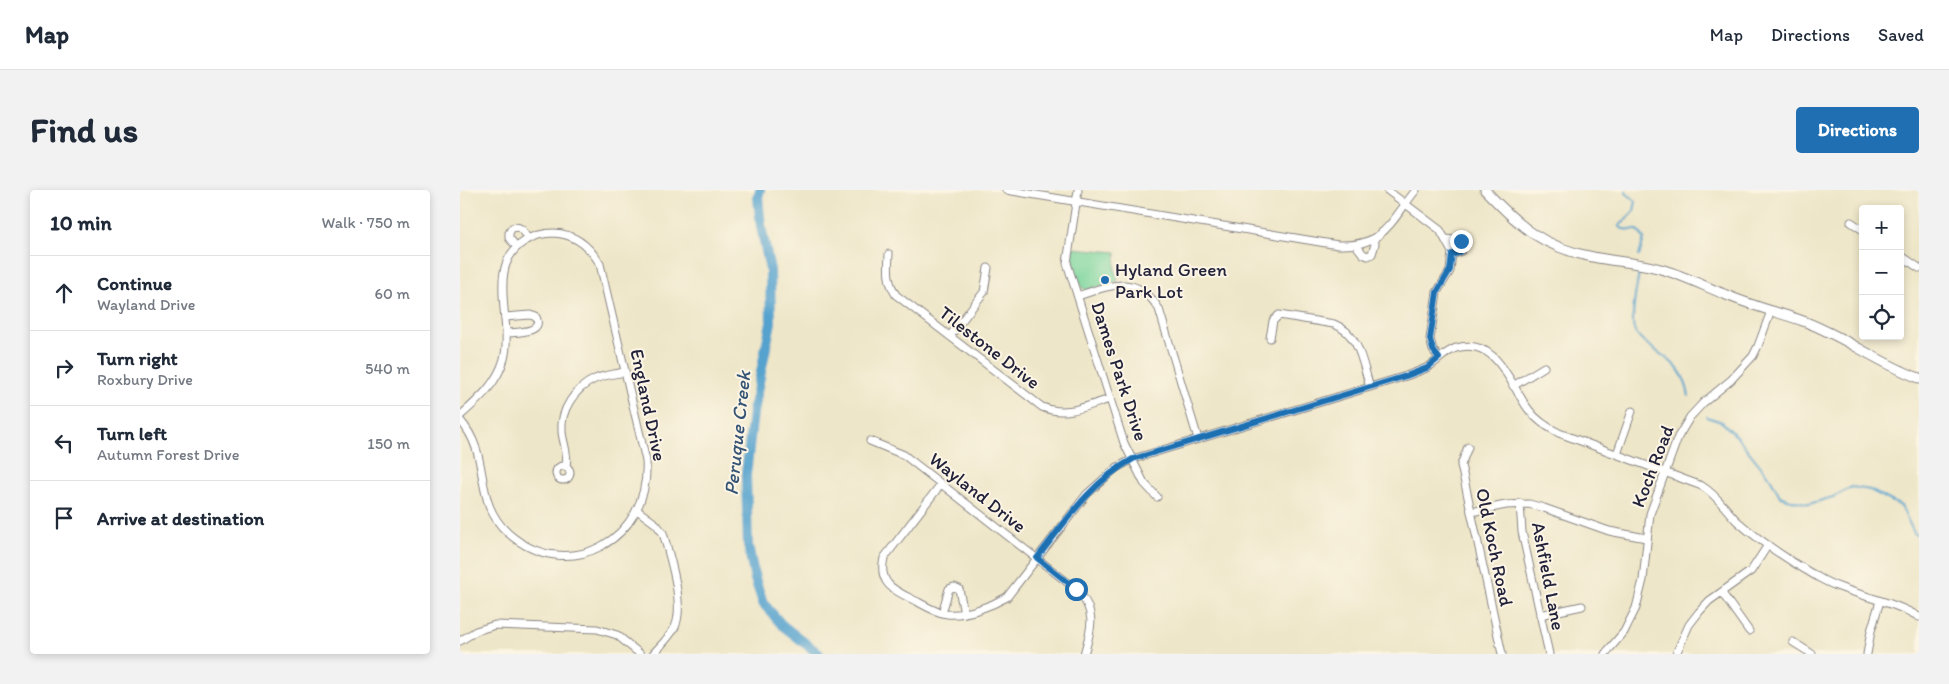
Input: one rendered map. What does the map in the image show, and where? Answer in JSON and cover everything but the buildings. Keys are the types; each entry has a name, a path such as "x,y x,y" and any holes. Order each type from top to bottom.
{"main road":[{"path":"1485,190 1523,227 1553,245 1570,252 1663,269 1723,294 1825,330 1891,366 1919,378"}],"street":[{"path":"1006,190 1338,246 1356,245 1381,235 1416,190"},
{"name":"Dames Park Drive","path":"1078,190 1067,263 1124,443 1144,483 1157,497"},
{"path":"1387,190 1440,230 1452,254 1450,270 1437,292 1430,339 1433,350 1439,358"},
{"path":"1851,222 1859,227"},
{"path":"518,247 510,238 509,233 512,228 522,229 529,239"},
{"name":"England Drive","path":"460,416 480,398 498,375 505,355 507,333 502,287 503,273 507,260 518,247 529,239 543,234 563,234 581,242 594,254 600,264 646,461 645,490 637,510 622,532 592,551 556,555 526,546 508,532 492,513 483,487 481,465 475,442 460,420"},
{"path":"1356,245 1363,254 1368,256 1372,254 1374,249 1374,238"},
{"path":"1446,239 1461,241 1463,246 1461,251 1458,254 1452,254"},
{"name":"Tilestone Drive","path":"889,254 888,274 896,295 1042,407 1052,411 1063,412 1110,399"},
{"path":"1904,258 1919,268"},
{"path":"950,336 984,292 988,268"},
{"path":"1078,296 1109,285 1122,284 1138,288 1150,296 1159,309 1198,439"},
{"name":"Koch Road","path":"1605,654 1624,632 1636,608 1643,580 1650,514 1678,437 1690,417 1703,403 1731,380 1746,364 1758,346 1771,311"},
{"path":"505,318 530,315 536,317 538,321 537,326 532,330 507,333"},
{"path":"1270,338 1273,320 1279,315 1341,326 1348,331 1355,341 1370,387"},
{"path":"940,484 884,558 882,566 887,583 894,590 942,613 964,612 997,603 1007,597 1087,494 1116,468 1133,459 1415,373 1427,368 1447,352 1468,346 1480,348 1490,353 1500,363 1530,411 1542,424 1559,433 1710,490 1731,515 1768,545 1828,583 1919,617"},
{"path":"1513,386 1544,367"},
{"path":"566,466 568,460 562,429 564,414 569,403 577,391 595,379 625,372"},
{"path":"1617,454 1632,411"},
{"name":"Wayland Drive","path":"870,442 904,455 1076,589 1086,601 1091,612 1092,624 1084,654"},
{"name":"Old Koch Road","path":"1468,447 1461,465 1502,654"},
{"path":"1471,512 1520,503 1544,508 1616,533 1646,538"},
{"name":"Ashfield Lane","path":"1520,503 1522,532 1549,654"},
{"path":"637,510 653,521 663,533 679,600 678,619 674,629 653,654"},
{"path":"1676,654 1689,625 1709,601 1751,572 1768,545"},
{"path":"942,613 949,590 954,587 959,589 964,612"},
{"path":"1722,593 1749,631"},
{"path":"1867,654 1870,631 1880,601"},
{"path":"1540,614 1582,606"},
{"path":"460,641 476,631 495,625 597,629 607,630 616,635 640,654"},
{"path":"1793,642 1812,654"}],"green space":[{"path":"1072,248 1116,252 1115,270 1118,281 1086,290 1081,287 1074,270"}],"waterway":[{"name":"Peruque Creek","path":"760,190 758,197 761,226 770,270 771,322 753,412 746,475 748,545 755,579 763,603 782,625 819,654"},
{"path":"1626,190 1626,193 1636,201 1634,211 1619,226 1623,229 1637,230 1644,238 1639,256"},
{"path":"1639,272 1633,309 1634,329 1647,344 1673,363 1682,374 1689,396"},
{"path":"1707,417 1722,422 1738,438 1770,478 1780,496 1809,504 1833,497 1852,487 1870,490 1901,506 1914,533 1919,536"}],"place":[{"name":"Hyland Green Park Lot","path":"1105,280"}],"route":[{"path":"1076,589 1037,558 1087,494 1116,468 1133,459 1406,376 1427,368 1439,358 1433,350 1430,339 1437,292 1450,270 1452,254 1458,254 1461,251 1463,246 1461,241"}]}
